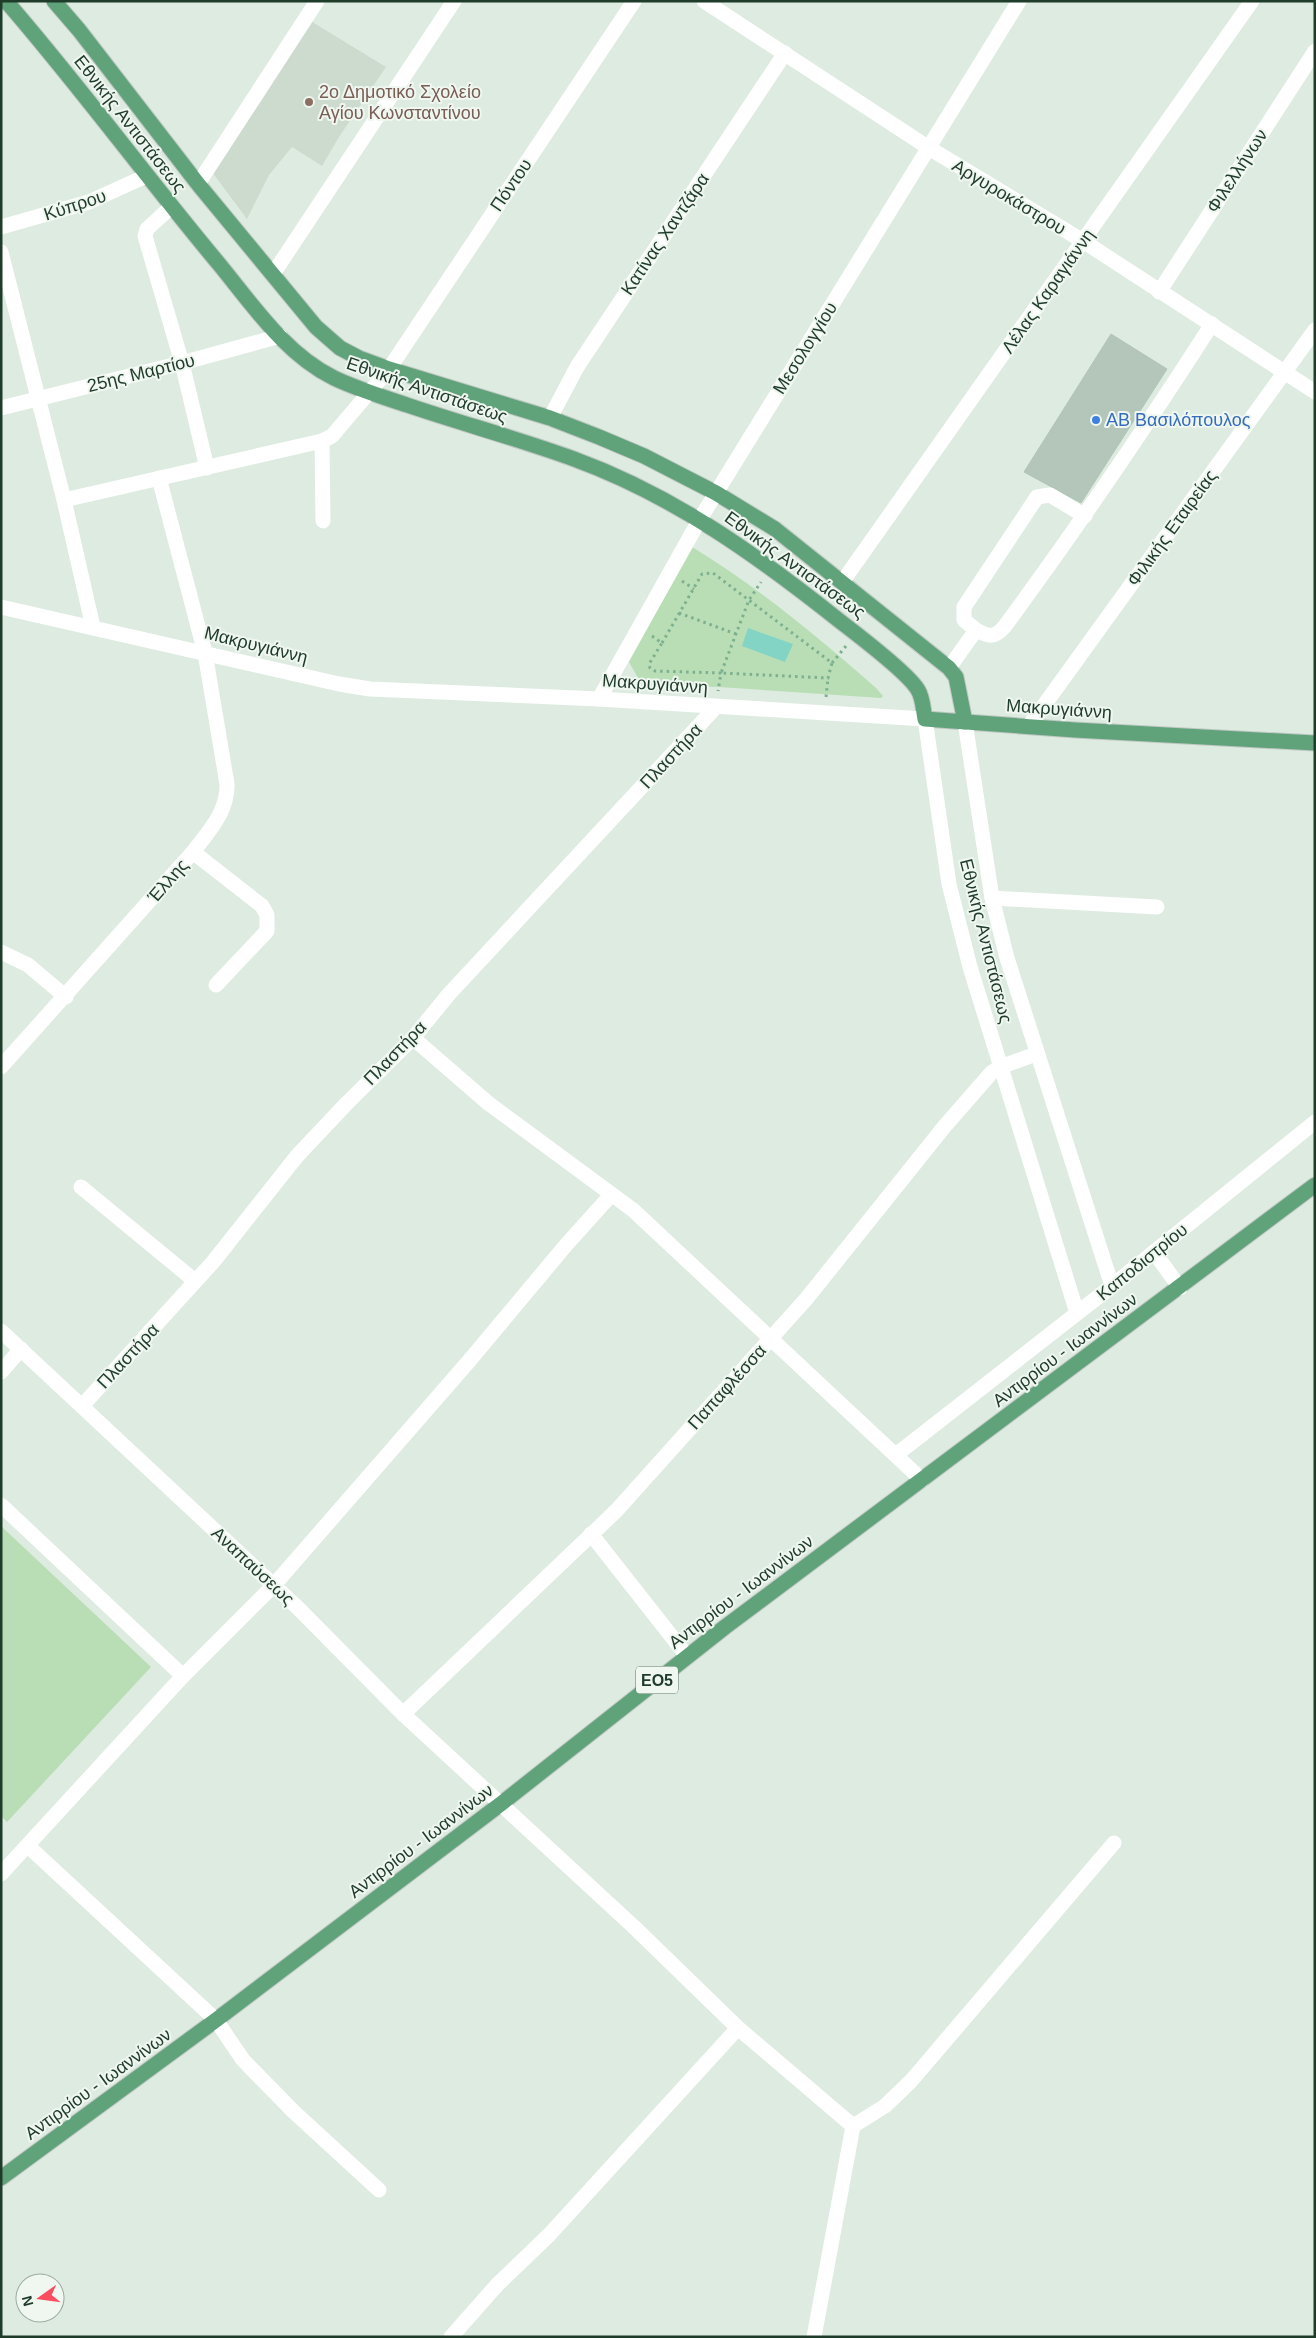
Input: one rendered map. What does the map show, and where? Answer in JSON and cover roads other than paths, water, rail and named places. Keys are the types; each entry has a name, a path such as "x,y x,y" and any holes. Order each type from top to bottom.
{"main road":[{"name":"Εθνικής Αντιστάσεως","path":"6,1 47,49 171,207 280,336 319,370 370,392 575,460 629,482 700,519 767,563 914,683 922,699 925,719"},
{"name":"Εθνικής Αντιστάσεως","path":"54,1 79,30 198,184 316,327 340,348 388,369 550,418 644,456 716,493 775,529 843,581 949,668 956,677 965,722"},
{"name":"Μακρυγιάννη","path":"925,719 1315,743"},
{"name":"Αντιρρίου - Ιωαννίνων","path":"1,2178 216,2020 502,1803 687,1656 1315,1185"}],"street":[{"path":"198,184 318,1"},
{"path":"273,274 454,1"},
{"name":"Πόντου","path":"322,441 332,436 388,369 634,1"},
{"name":"Αργυροκάστρου","path":"704,1 929,148 1083,241 1315,392"},
{"name":"Μεσολογγίου","path":"599,699 700,519 1019,1"},
{"name":"Λέλας Καραγιάννη","path":"843,581 1252,1"},
{"name":"Φιλελλήνων","path":"1159,292 1315,51"},
{"name":"Κατίνας Χαντζάρα","path":"550,418 577,367 786,53"},
{"name":"Κύπρου","path":"1,227 90,202 146,176"},
{"path":"171,207 148,228 145,234 182,363 207,468"},
{"path":"1,252 64,500 93,626"},
{"path":"1085,516 1050,495 1037,497 964,607 964,620 976,630 988,636 1000,632 1085,516 1151,419 1212,324"},
{"name":"Φιλικής Εταιρείας","path":"1029,726 1315,330"},
{"name":"25ης Μαρτίου","path":"1,408 182,363 280,336"},
{"path":"64,500 322,441 323,521"},
{"name":"Έλλης","path":"1,1068 193,852 220,815 227,800 227,784 206,653 159,478"},
{"name":"Μακρυγιάννη","path":"1,607 93,626 339,684 370,689 599,699 925,719"},
{"path":"949,668 976,630"},
{"name":"Πλαστήρα","path":"82,1406 195,1281 297,1156 346,1103 413,1038 456,987 716,707"},
{"name":"Εθνικής Αντιστάσεως","path":"925,719 949,884 970,967 1077,1313"},
{"name":"Εθνικής Αντιστάσεως","path":"965,722 992,898 1007,958 1036,1054 1112,1286"},
{"path":"193,852 262,906 267,915 267,931 216,985"},
{"path":"992,898 1157,907"},
{"path":"1,952 28,966 66,997"},
{"path":"413,1038 488,1102 633,1210 897,1454 922,1480"},
{"name":"Παπαφλέσσα","path":"403,1714 616,1512 807,1298 944,1127 992,1072 1000,1067 1036,1054"},
{"name":"Καποδιστρίου","path":"897,1454 1112,1286 1315,1122"},
{"path":"81,1187 195,1281"},
{"path":"1,1874 183,1676 274,1585 566,1245 612,1195"},
{"path":"1154,1252 1180,1288"},
{"name":"Αναπαύσεως","path":"1,1331 274,1585 403,1714 502,1803 688,1977 738,2028 853,2126"},
{"path":"1,1372 21,1349"},
{"path":"1,1505 183,1676"},
{"path":"591,1534 687,1656"},
{"path":"814,2337 853,2126 885,2106 911,2081 1114,1843"},
{"path":"28,1846 216,2020 243,2060 294,2112 379,2190"},
{"path":"451,2337 497,2285 549,2235 738,2028"}],"water":[{"path":"748,628 793,644 785,662 742,646"}],"place":[{"name":"2ο Δημοτικό Σχολείο Αγίου Κωνσταντίνου","path":"309,102"},
{"name":"ΑΒ Βασιλόπουλος","path":"1096,420"}]}
